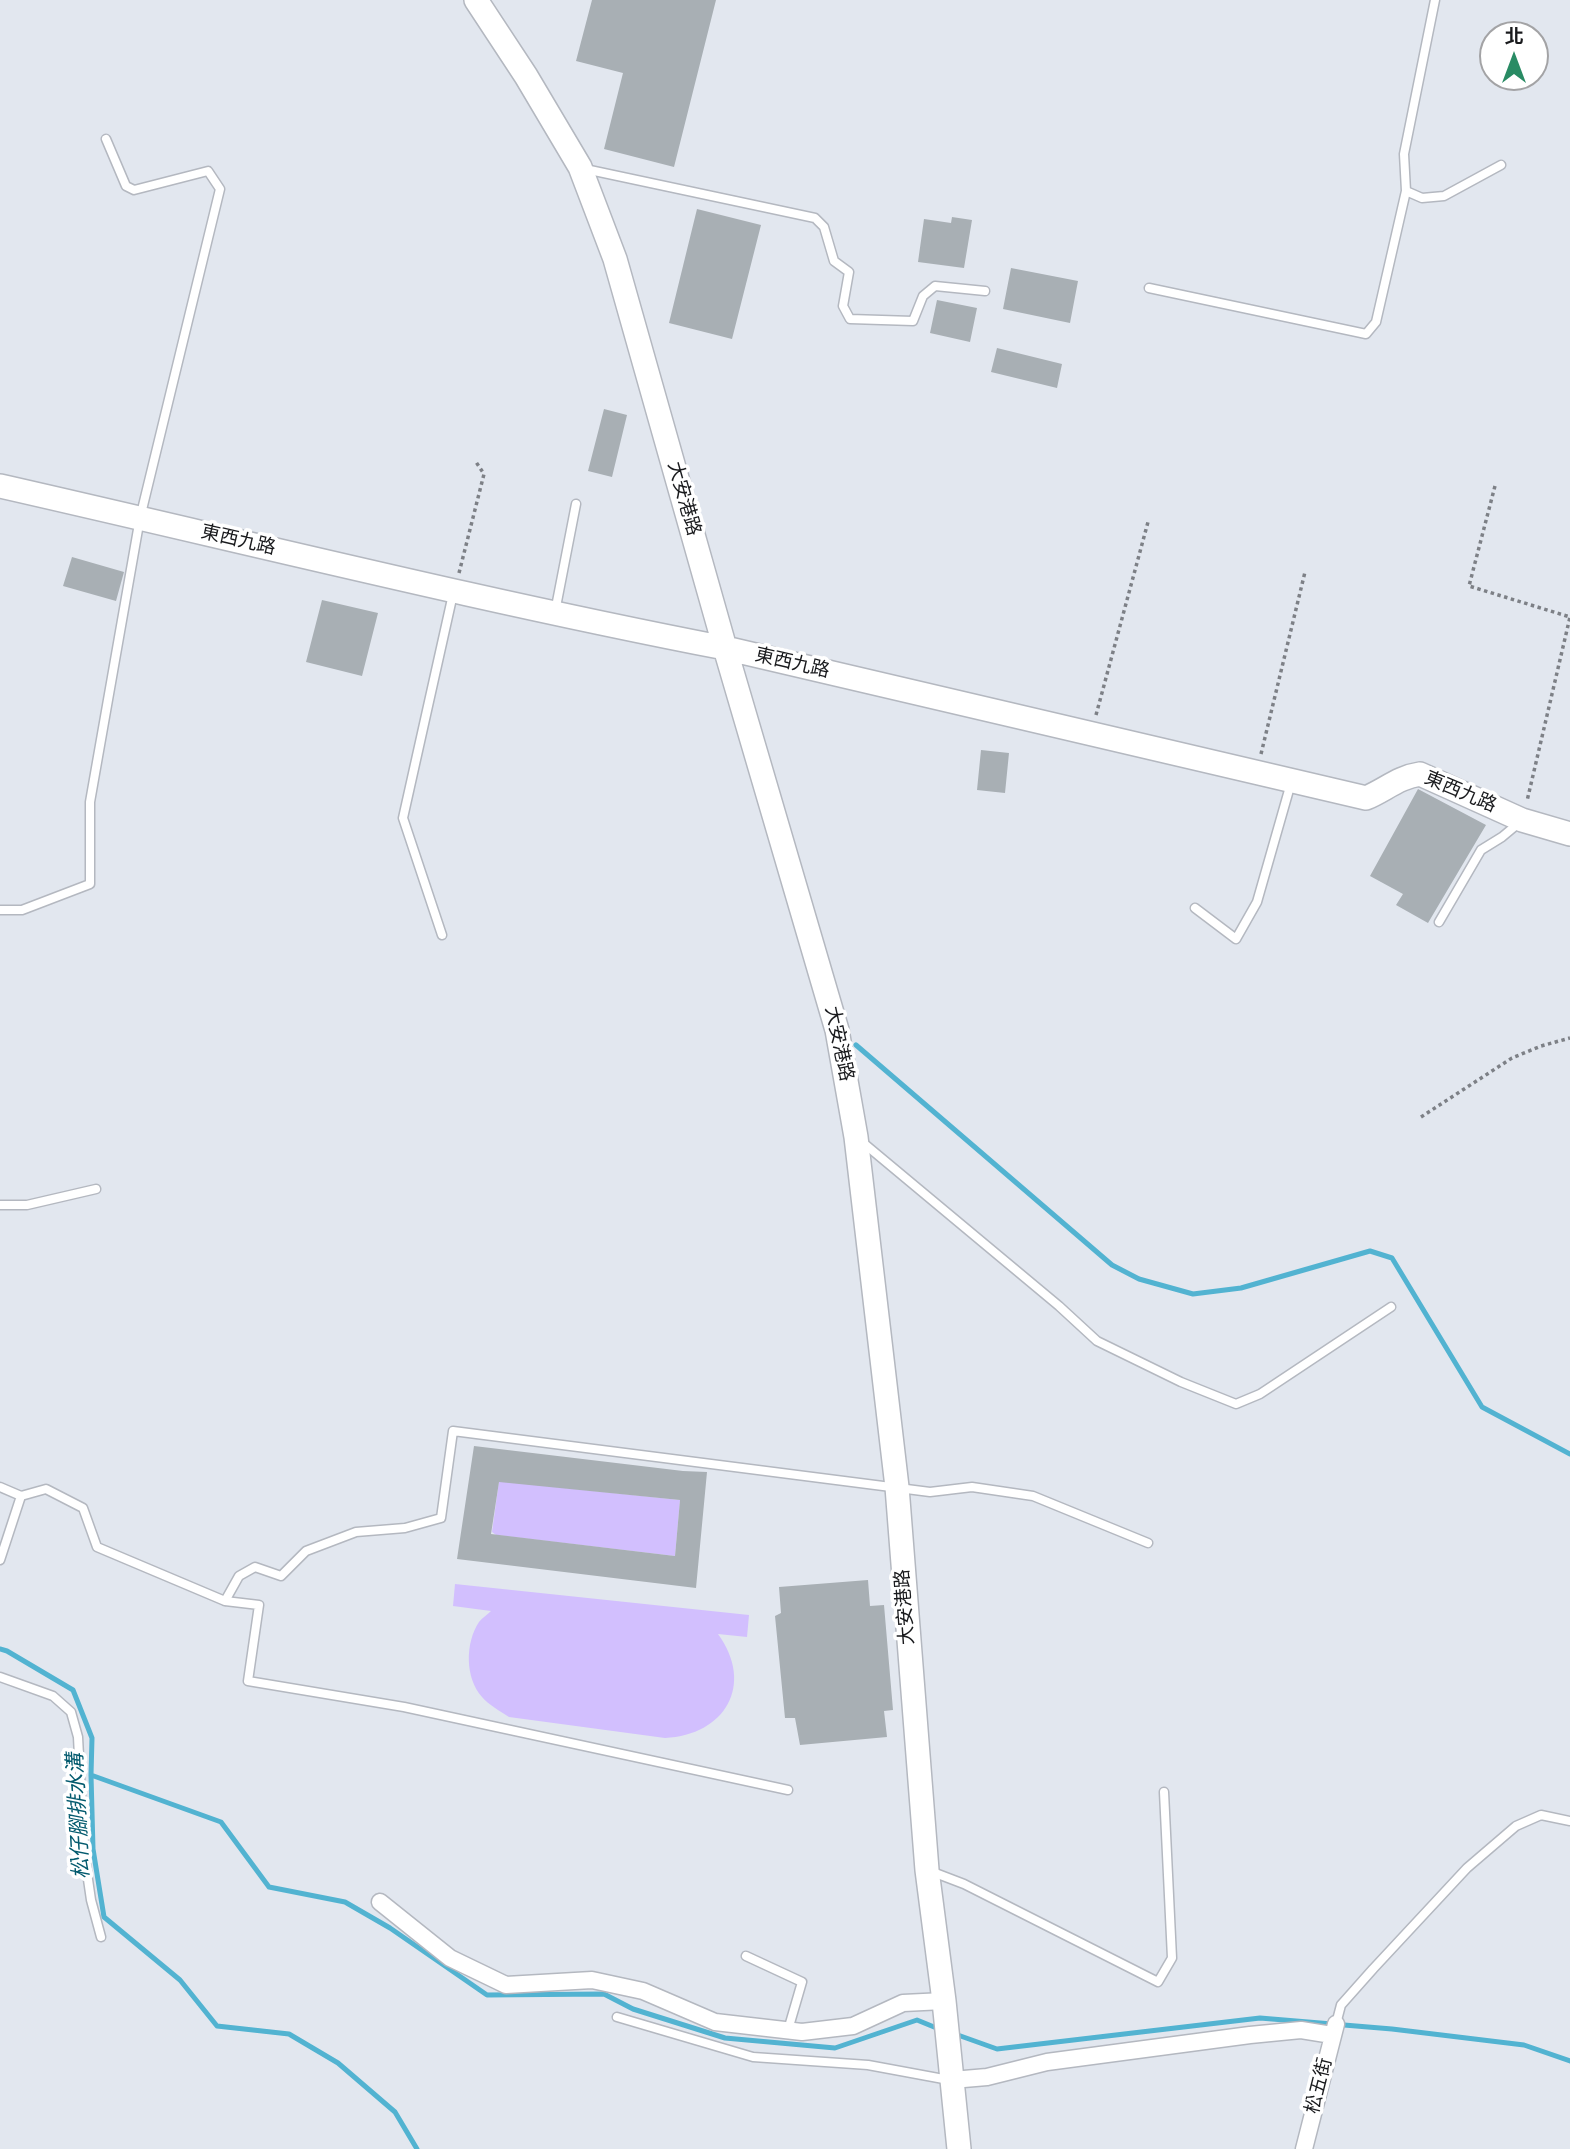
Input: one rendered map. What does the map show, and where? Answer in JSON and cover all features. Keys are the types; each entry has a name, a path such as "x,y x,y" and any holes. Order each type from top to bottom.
{"main road":[{"name":"大安港路","path":"475,0 492,10 579,167 615,259 837,1030 856,1137 897,1487 927,1870 959,2149"},
{"name":"東西九路","path":"0,486 454,591 725,648 1366,797 1382,791 1405,776 1420,774 1522,820 1570,834"}],"street":[{"path":"380,1902 450,1958 506,1985 592,1980 643,1991 715,2022 802,2032 853,2026 903,2003 944,2001"},
{"path":"952,2080 986,2077 1047,2062 1250,2035 1334,2029"},
{"name":"松五街","path":"1304,2149 1334,2029"}],"lane":[{"path":"1149,288 1366,334 1376,322 1406,191 1404,154 1435,0"},
{"path":"0,910 22,910 90,884 90,802 140,518 220,189 208,171 134,190 126,186 106,139"},
{"path":"1406,191 1422,198 1444,196 1501,165"},
{"path":"579,167 815,218 824,226 834,261 849,272 843,306 850,319 913,321 923,296 935,286 985,291"},
{"path":"555,612 576,504"},
{"path":"442,935 403,818 454,591"},
{"path":"1195,908 1236,939 1256,902 1292,781"},
{"path":"1439,922 1481,850 1522,820"},
{"path":"856,1137 1059,1306 1097,1341 1181,1382 1236,1404 1260,1394 1391,1307"},
{"path":"0,1205 27,1205 96,1189"},
{"path":"225,1601 239,1576 254,1567 281,1576 306,1551 356,1532 405,1528 441,1518 453,1431 930,1492 972,1487 1033,1496 1148,1543"},
{"path":"0,1487 21,1496 46,1489 83,1508 97,1547 225,1601 259,1605 248,1681 404,1707 788,1790"},
{"path":"0,1560 21,1496"},
{"path":"0,1677 52,1696 71,1712 78,1737 84,1852 91,1900 101,1937"},
{"path":"927,1870 964,1884 1158,1982 1172,1958 1164,1793"},
{"path":"1334,2029 1341,2005 1467,1868 1516,1826 1541,1815 1570,1821"},
{"path":"746,1956 802,1982 788,2030"},
{"path":"617,2017 753,2057 868,2065 952,2080"}],"path":[{"path":"454,591 484,474 476,462"},
{"path":"1495,486 1469,586 1570,617 1522,820"},
{"path":"1091,734 1148,522"},
{"path":"1256,773 1305,572"},
{"path":"1421,1117 1512,1058 1570,1038"}],"shaded area":[{"path":"499,1481 680,1500 675,1556 496,1535 492,1532"},
{"path":"455,1584 749,1615 747,1637 718,1634 729,1653 734,1671 733,1689 728,1704 718,1717 704,1728 686,1735 665,1738 509,1717 482,1697 472,1680 470,1670 469,1650 474,1630 491,1611 453,1606"}],"building":[{"path":"592,0 716,0 674,167 604,149 623,73 576,61"},
{"path":"697,209 761,225 732,339 669,323"},
{"path":"952,217 972,220 964,268 918,262 924,219 951,223"},
{"path":"1011,268 1078,281 1070,323 1003,309"},
{"path":"937,300 977,308 970,342 930,333"},
{"path":"997,348 1062,364 1057,388 991,372"},
{"path":"604,409 627,415 612,477 588,471"},
{"path":"72,557 124,572 116,601 63,586"},
{"path":"322,600 378,613 362,676 306,662"},
{"path":"981,750 1009,753 1005,793 977,790"},
{"path":"1418,789 1486,825 1428,923 1396,905 1403,894 1370,876"},
{"path":"474,1446 707,1472 696,1588 457,1559","holes":["499,1482 680,1500 675,1556 491,1534"]},
{"path":"868,1580 870,1606 884,1605 893,1710 884,1711 887,1737 800,1745 795,1718 785,1718 775,1616 781,1613 779,1587"}],"waterway":[{"path":"856,1045 1112,1265 1139,1279 1193,1294 1241,1288 1370,1251 1392,1258 1482,1407 1570,1454"},
{"name":"松仔腳排水溝","path":"0,1649 73,1690 92,1738 93,1849 104,1917 180,1980 217,2026 289,2034 338,2063 395,2112 417,2149"},
{"path":"91,1775 221,1822 269,1887 345,1902 390,1928 487,1995 604,1994 633,2009 725,2038 835,2048 917,2020 939,2029"},
{"path":"955,2034 997,2049 1260,2018 1392,2029 1524,2045 1570,2061"}]}
